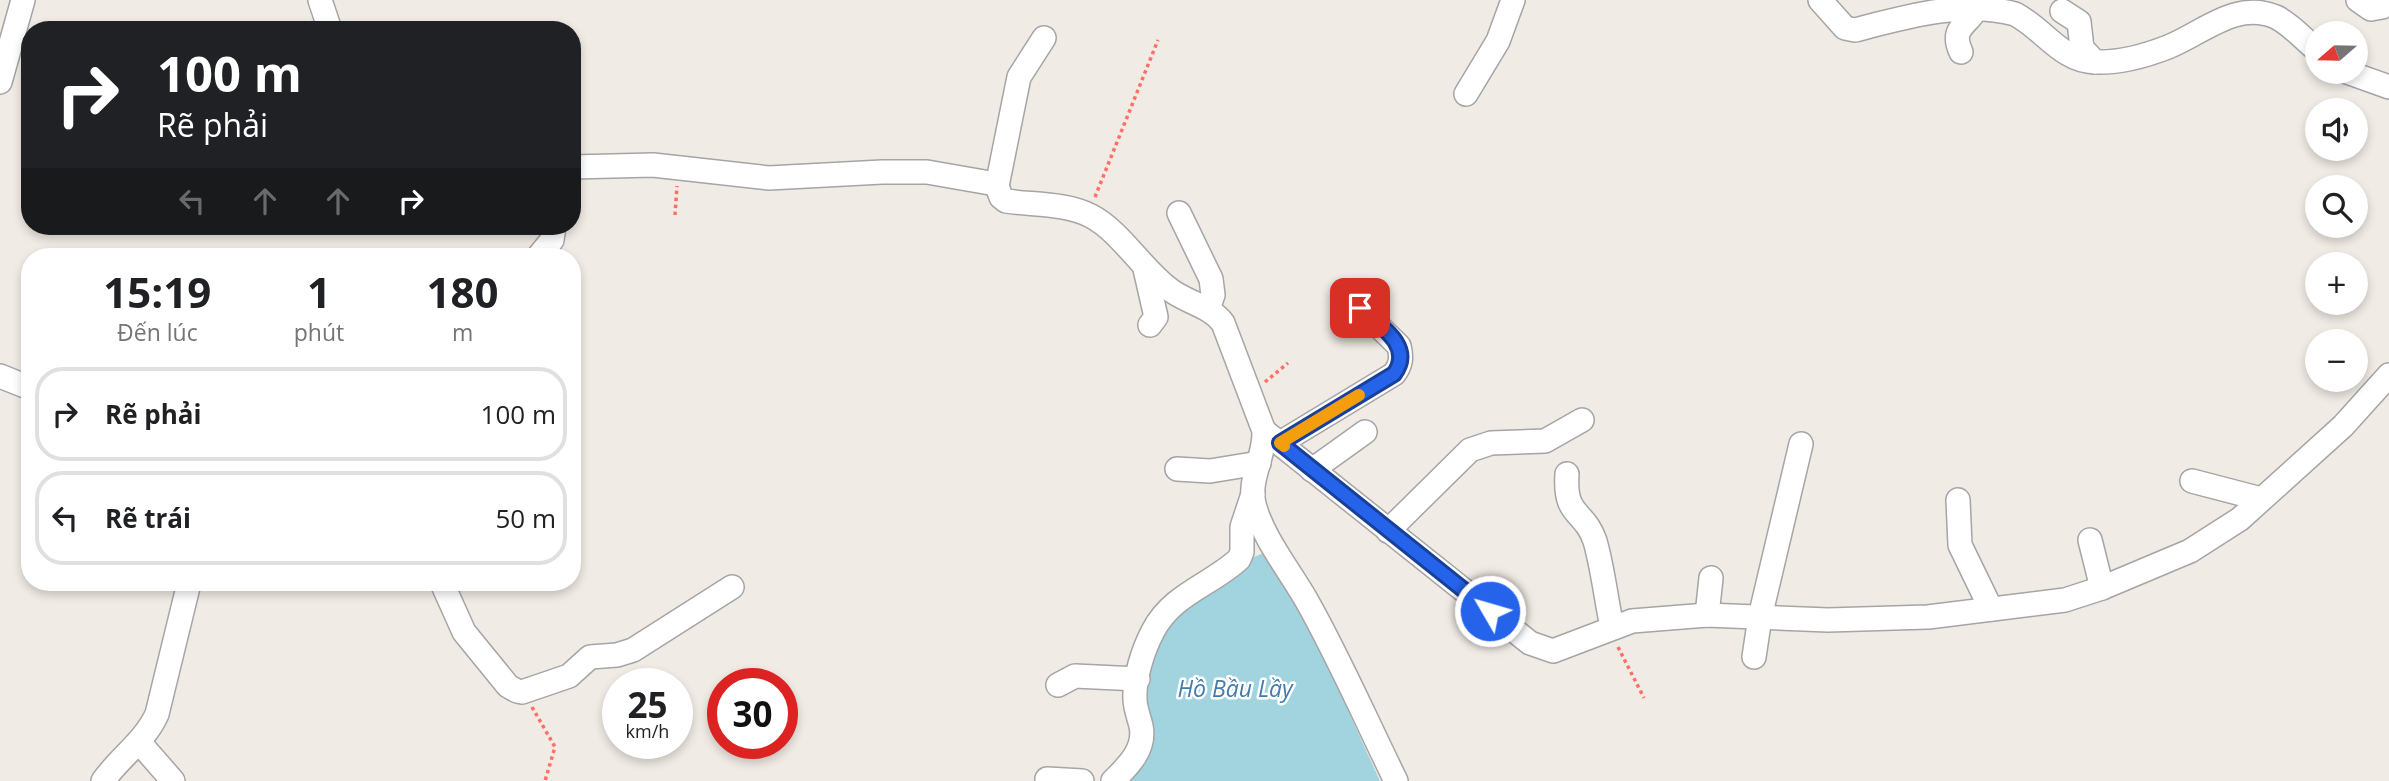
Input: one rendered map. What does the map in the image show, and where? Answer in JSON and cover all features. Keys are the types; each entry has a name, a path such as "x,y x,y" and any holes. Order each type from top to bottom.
{"street":[{"path":"1,76 23,0"},
{"path":"320,0 327,21"},
{"path":"1466,94 1498,41 1513,0"},
{"path":"1820,0 1836,10 1845,28 1855,30 1925,9 1977,3 2016,15 2062,51 2078,60 2095,62 2118,61 2169,47 2226,17 2237,6 2276,17 2305,39"},
{"path":"2358,0 2371,9 2382,7 2389,0"},
{"path":"1961,52 1956,42 1957,32 1977,3"},
{"path":"2062,11 2079,22 2082,48 2095,62"},
{"path":"1044,38 1019,77 998,186 1006,201 1070,209 1088,214 1145,269 1182,298 1208,309 1223,323 1250,394 1272,437 1530,643 1553,651 1632,621 1707,615 1828,620 1890,618 2065,600 2102,588 2190,551 2240,519 2343,426 2389,374"},
{"path":"2368,80 2389,87"},
{"path":"581,167 653,165 769,178 927,172 998,186"},
{"path":"1179,213 1211,279 1213,295 1208,309"},
{"path":"1145,269 1156,317 1150,325"},
{"path":"1360,308 1399,346 1399,368 1394,374 1272,437 1265,446 1252,484 1259,519 1310,605 1396,781"},
{"path":"0,376 21,384"},
{"path":"1388,531 1470,450 1491,443 1545,441 1582,420"},
{"path":"1312,470 1364,432"},
{"path":"1754,657 1760,617 1801,444"},
{"path":"1177,469 1218,471 1259,463"},
{"path":"1567,474 1567,500 1587,526 1595,543 1612,627"},
{"path":"2192,481 2261,499"},
{"path":"1113,781 1140,746 1142,728 1135,696 1153,631 1165,612 1186,594 1240,559 1242,527 1253,495"},
{"path":"1958,500 1960,545 1991,609"},
{"path":"2090,540 2102,588"},
{"path":"1707,615 1711,578"},
{"path":"446,591 464,632 508,686 522,692 569,676 590,657 617,655 633,650 732,587"},
{"path":"103,781 124,754 149,730 157,714 187,591"},
{"path":"1058,685 1075,676 1138,679"},
{"path":"139,742 170,779"},
{"path":"1047,779 1082,781"}],"path":[{"path":"1088,214 1158,40"},
{"path":"675,215 679,169"},
{"path":"1250,394 1288,363"},
{"path":"1612,627 1622,657 1644,698"},
{"path":"522,692 555,747 545,781"}],"water":[{"name":"Hồ Bầu Lầy","path":"1268,551 1291,585 1380,781 1120,781 1136,760 1143,679 1168,613 1240,563"}],"slow traffic":[{"path":"1284,446 1280,443 1359,395"}],"route":[{"path":"1360,308 1395,339 1401,354 1399,368 1394,374 1280,443 1490,611"}]}
